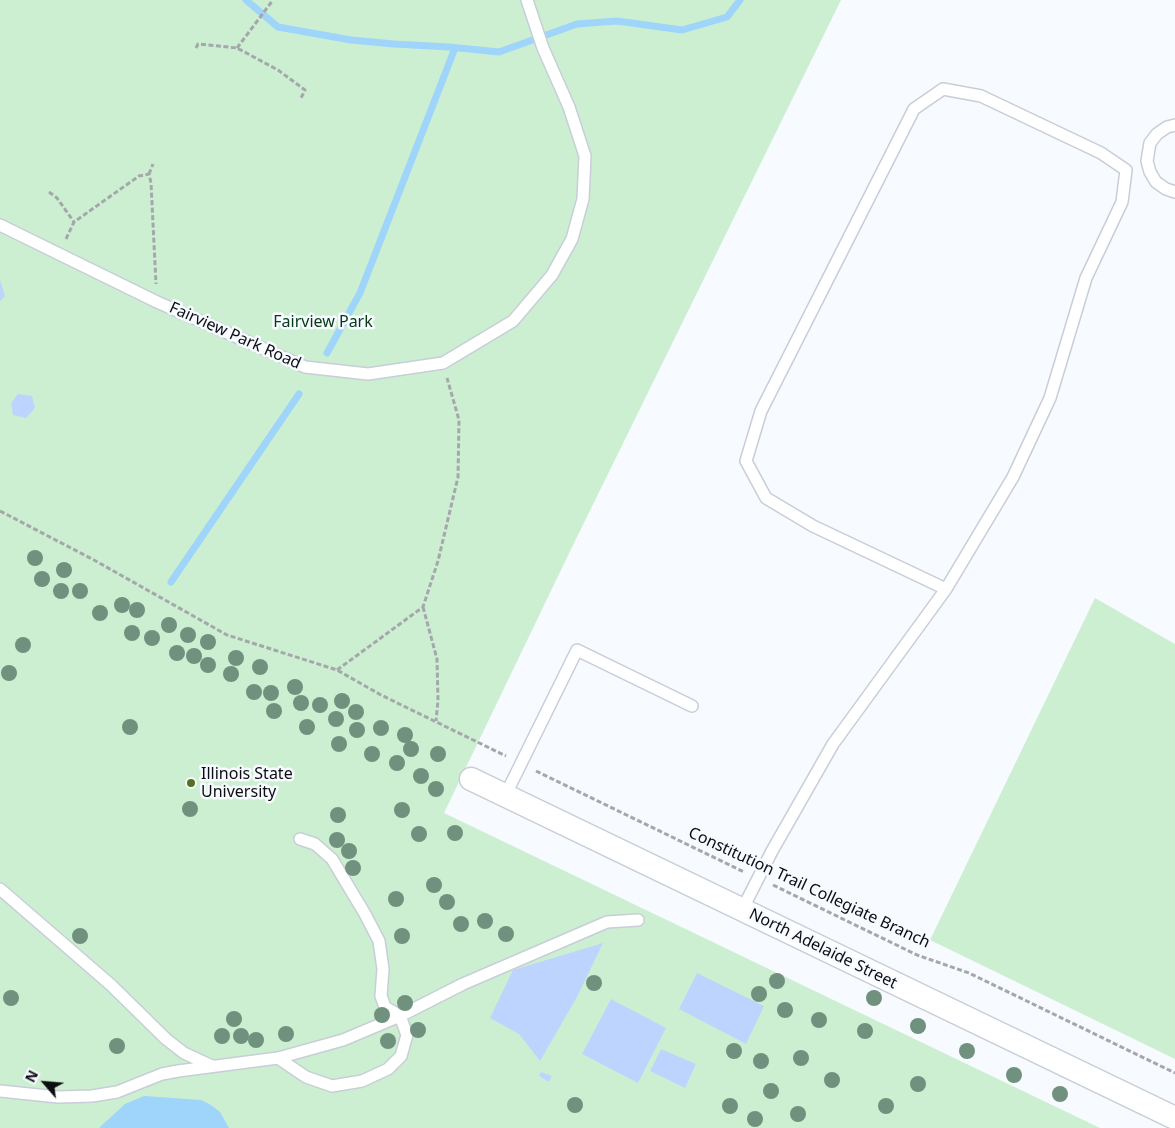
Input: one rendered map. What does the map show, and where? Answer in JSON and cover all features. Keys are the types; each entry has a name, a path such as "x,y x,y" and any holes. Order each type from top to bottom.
{"street":[{"name":"North Adelaide Street","path":"471,779 1175,1118"}],"lane":[{"name":"Fairview Park Road","path":"0,225 157,302 305,367 368,374 443,363 513,321 552,275 572,239 583,200 585,156 569,107 543,48 527,0"},
{"path":"946,588 813,526 766,498 746,461 762,411 914,109 943,89 981,96 1101,153 1126,170 1148,166"},
{"path":"1175,125 1166,127 1157,134 1150,143 1148,152 1148,166 1156,182 1166,189 1175,192"},
{"path":"742,910 832,744 946,588 1013,476 1050,398 1086,278 1122,202 1126,170"},
{"path":"505,796 577,650 692,706"},
{"path":"278,1058 306,1077 332,1086 362,1081 388,1069 401,1056 407,1036 400,1016 385,1007 381,996 383,969 379,941 365,914 332,859 315,844 300,839"},
{"path":"0,889 111,985 166,1039 184,1053 212,1066"},
{"path":"0,1091 58,1097 92,1096 117,1092 162,1074 278,1058 343,1040 400,1016 463,984 606,922 638,920"}],"path":[{"path":"237,48 273,0"},
{"path":"196,48 198,44 237,48 278,70 305,90 301,98"},
{"path":"153,164 149,174 157,302"},
{"path":"59,254 74,222 139,176 149,174"},
{"path":"50,192 57,198 74,222"},
{"path":"436,721 438,700 437,659 423,607 438,561 458,477 459,420 443,363"},
{"name":"Constitution Trail Collegiate Branch","path":"0,511 86,556 227,635 337,670 381,695 758,879 917,955 968,973 1175,1073"},
{"path":"337,670 423,607"}],"green space":[{"name":"Fairview Park","path":"0,0 841,0 574,543 444,813 1100,1128 0,1128"},
{"path":"1095,598 1175,644 1175,1059 930,940"}],"water":[{"path":"144,1096 201,1100 220,1112 229,1128 99,1128 125,1104"}],"building":[{"path":"0,280 5,296 0,301"},
{"path":"18,394 32,396 35,408 26,418 13,415 11,403"},
{"path":"603,943 577,997 540,1061 519,1034 490,1018 513,970"},
{"path":"697,973 764,1006 746,1044 679,1009"},
{"path":"611,999 666,1028 638,1083 582,1054"},
{"path":"661,1049 696,1064 685,1088 650,1071"},
{"path":"541,1072 552,1076 549,1082 539,1076"}],"waterway":[{"path":"246,0 278,27 351,40 499,52 577,24 617,21 682,30 727,17 740,0"},
{"path":"327,353 360,293 455,48"},
{"path":"171,582 299,394"}],"place":[{"name":"Illinois State University","path":"191,783"}]}
